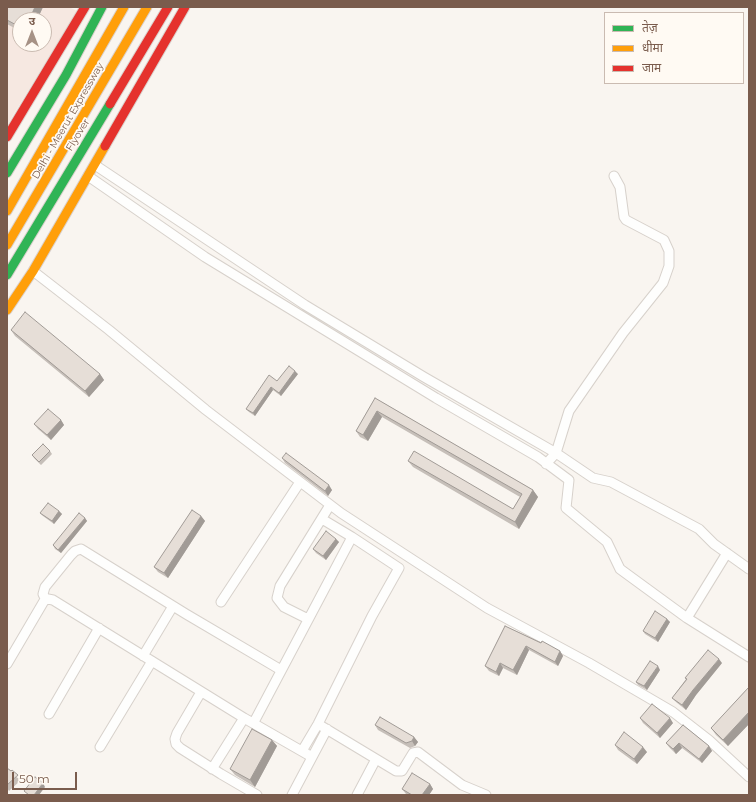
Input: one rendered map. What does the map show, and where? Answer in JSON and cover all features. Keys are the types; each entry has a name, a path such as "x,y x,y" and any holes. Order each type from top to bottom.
{"highway":[{"path":"7,137 85,7"},
{"path":"7,173 66,76 102,7"},
{"name":"Delhi - Meerut Expressway","path":"7,210 124,7"},
{"name":"Delhi - Meerut Expressway","path":"7,245 147,7"},
{"name":"Flyover","path":"7,275 168,7"},
{"path":"7,310 33,272 185,7"}],"street":[{"path":"95,165 305,305 424,377 556,453 592,478 610,482 699,529 714,544 749,569"},
{"path":"88,176 212,261 436,398 538,457 569,480 566,508 607,542 620,569 687,618 749,657"},
{"path":"546,464 556,453 569,412 623,333 663,283 669,266 670,250 664,240 626,220 624,217 620,187 614,176"},
{"path":"173,235 181,222"},
{"path":"33,272 109,330 206,410 330,505 487,608 673,712 709,740 749,777"},
{"path":"221,602 300,482"},
{"path":"308,619 284,607 277,598 280,586 330,505"},
{"path":"302,751 318,724 372,616 399,568 322,519"},
{"path":"254,722 280,670 352,537"},
{"path":"46,600 43,594 45,587 75,551 81,548 173,606 280,670"},
{"path":"687,618 727,553"},
{"path":"46,600 53,600 201,692 312,757"},
{"path":"7,664 46,600"},
{"path":"143,656 173,606"},
{"path":"49,714 99,628"},
{"path":"100,747 152,661"},
{"path":"201,692 177,733 175,739 176,744 180,748 257,795"},
{"path":"212,768 244,718"},
{"path":"318,724 396,771 404,769 413,754 418,752 462,785 486,795"},
{"path":"292,795 327,729"},
{"path":"357,795 376,759"}],"shaded area":[{"path":"7,7 69,7 77,11 52,52 52,12 12,12 12,52 52,52 7,125"}],"building":[{"path":"7,7 35,7 33,12 12,12 12,23 7,20"},
{"path":"25,312 100,374 85,391 11,330"},
{"path":"289,366 295,371 279,393 271,387 253,413 246,409 269,375 277,381"},
{"path":"375,398 533,490 515,522 408,461 414,451 513,509 522,494 377,411 363,435 356,431"},
{"path":"48,409 61,420 47,435 34,424"},
{"path":"43,444 50,451 39,462 32,455"},
{"path":"286,453 329,485 325,491 282,458"},
{"path":"48,503 59,511 52,521 40,513"},
{"path":"192,510 201,516 164,573 154,567"},
{"path":"79,513 85,518 58,550 53,545"},
{"path":"326,531 336,539 323,556 313,549"},
{"path":"655,611 667,619 655,638 643,631"},
{"path":"505,626 541,643 542,641 560,651 555,662 526,646 513,670 500,663 496,672 485,666"},
{"path":"708,650 719,659 682,705 672,698 687,679 685,678"},
{"path":"650,661 658,666 644,686 636,682"},
{"path":"749,687 749,712 723,740 711,728"},
{"path":"652,704 670,718 657,733 640,718"},
{"path":"380,717 414,737 412,741 406,743 375,725"},
{"path":"683,725 709,746 699,759 679,743 673,749 666,743"},
{"path":"252,729 272,740 250,780 230,769"},
{"path":"624,732 643,747 634,759 615,745"},
{"path":"7,768 18,775 7,785"},
{"path":"412,773 430,784 422,795 412,795 402,789"},
{"path":"35,777 43,783 34,795 29,795 24,791"}],"traffic: fast":[{"path":"7,173 66,75 102,7"},
{"path":"7,275 110,104"}],"traffic: slow":[{"path":"7,211 124,7"},
{"path":"7,245 147,7"},
{"path":"7,310 33,271 105,146"}],"traffic: jam":[{"path":"7,137 85,7"},
{"path":"110,104 168,7"},
{"path":"105,146 185,7"}]}
